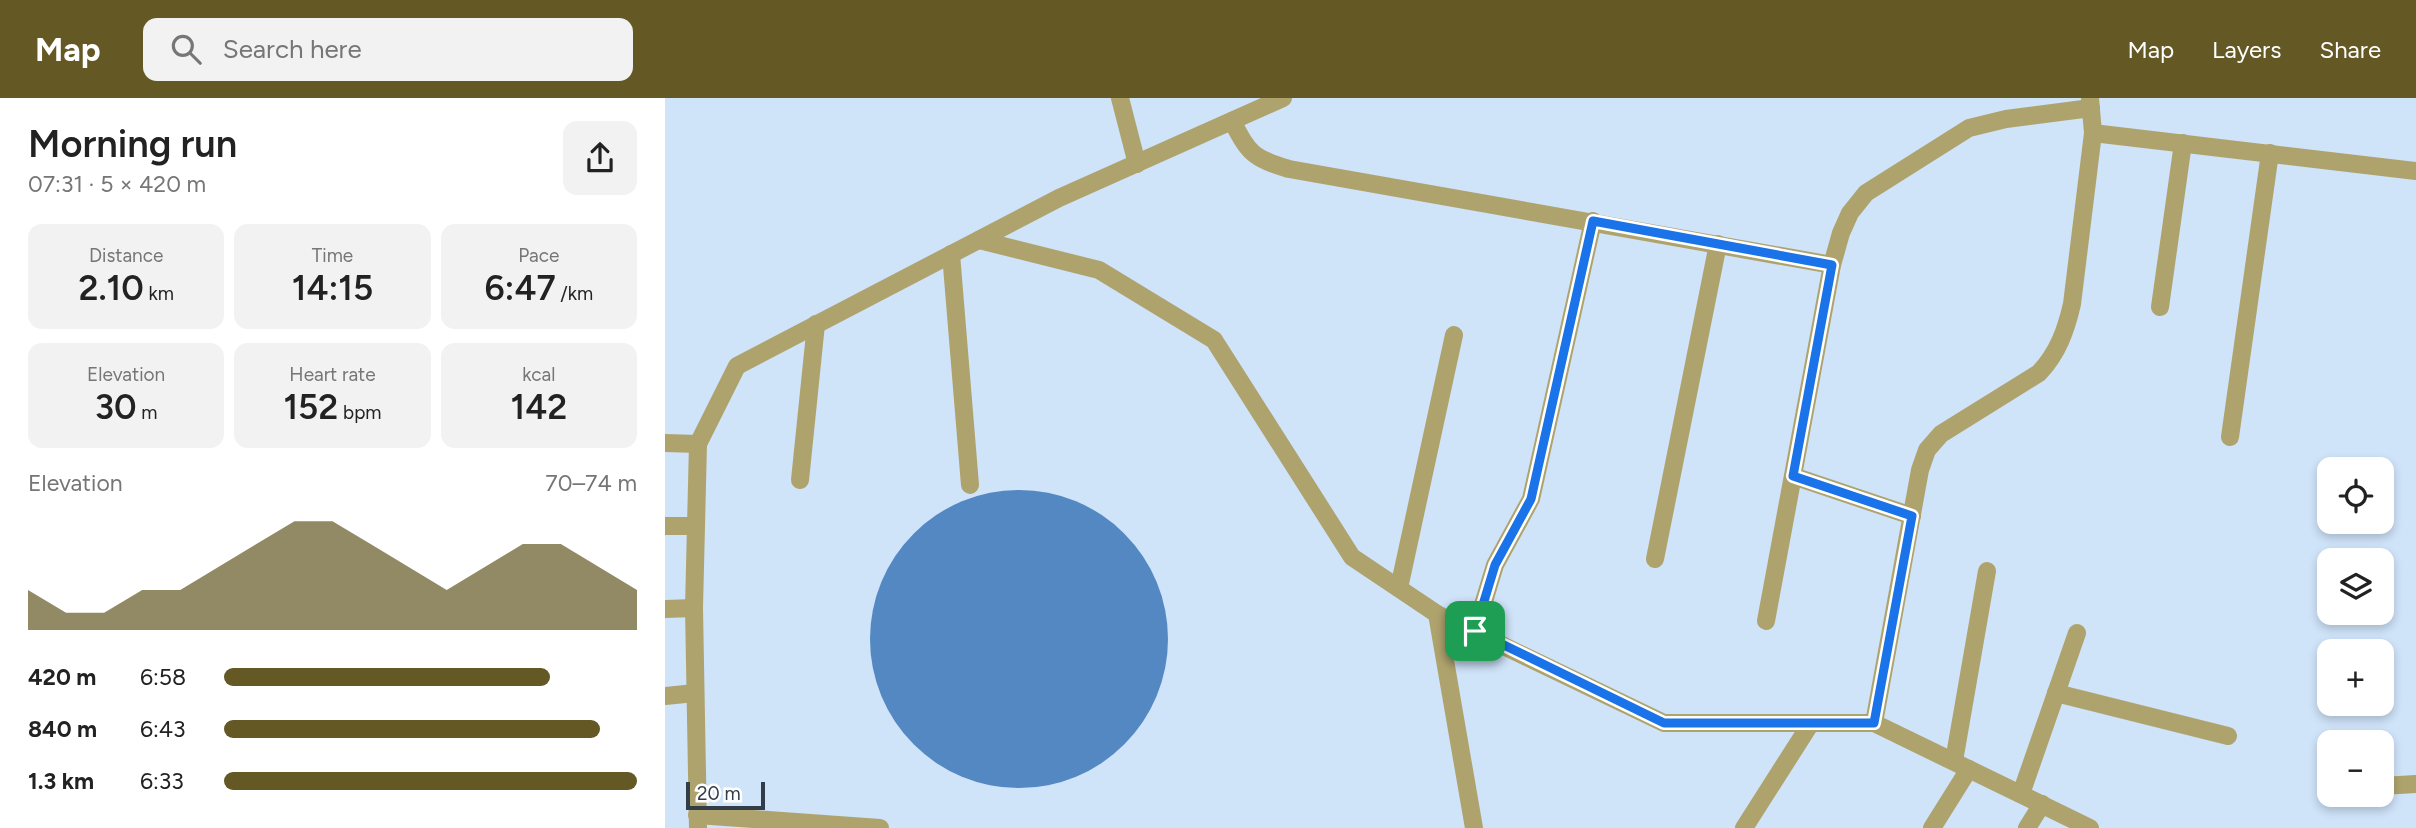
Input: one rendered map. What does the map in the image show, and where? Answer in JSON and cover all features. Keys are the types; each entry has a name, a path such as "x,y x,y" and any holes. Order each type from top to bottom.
{"street":[{"path":"1120,98 1137,164"},
{"path":"880,828 697,822 694,608 698,444 737,366 1059,198 1232,121 1265,102 1283,98"},
{"path":"1766,621 1832,265 1841,233 1850,214 1866,193 1969,128 2090,103 2093,133 2072,304 2058,346 2039,373 1941,434 1927,450 1920,470 1874,723"},
{"path":"1232,121 1253,155 1289,169 1832,265"},
{"path":"2093,133 2416,171"},
{"path":"2160,307 2183,143"},
{"path":"2230,437 2270,153"},
{"path":"1475,631 1495,565 1531,499 1593,221"},
{"path":"979,240 1099,270 1214,340 1352,557 1437,614 1664,723 1874,723 2090,828"},
{"path":"1655,559 1718,244"},
{"path":"951,254 970,485"},
{"path":"800,480 816,324"},
{"path":"1399,588 1454,335"},
{"path":"665,443 698,444"},
{"path":"1793,476 1912,516"},
{"path":"665,526 696,526"},
{"path":"1932,828 1962,765 1987,571"},
{"path":"665,609 694,608"},
{"path":"1437,614 1474,828"},
{"path":"2021,794 2077,633"},
{"path":"665,696 695,693"},
{"path":"2056,693 2228,736"},
{"path":"1744,828 1811,723"},
{"path":"2394,785 2416,784"},
{"path":"2027,828 2042,804"}],"water":[{"path":"1019,490 1048,493 1076,501 1102,515 1134,544 1157,582 1165,610 1168,639 1165,668 1157,696 1143,722 1114,754 1076,777 1048,785 1019,788 990,785 962,777 936,763 904,734 881,696 873,668 870,639 873,610 881,582 895,556 924,524 962,501 990,493"}],"route":[{"path":"1593,221 1832,265 1793,476 1912,516 1874,723 1664,723 1475,631 1495,565 1531,499 1593,221"}]}
